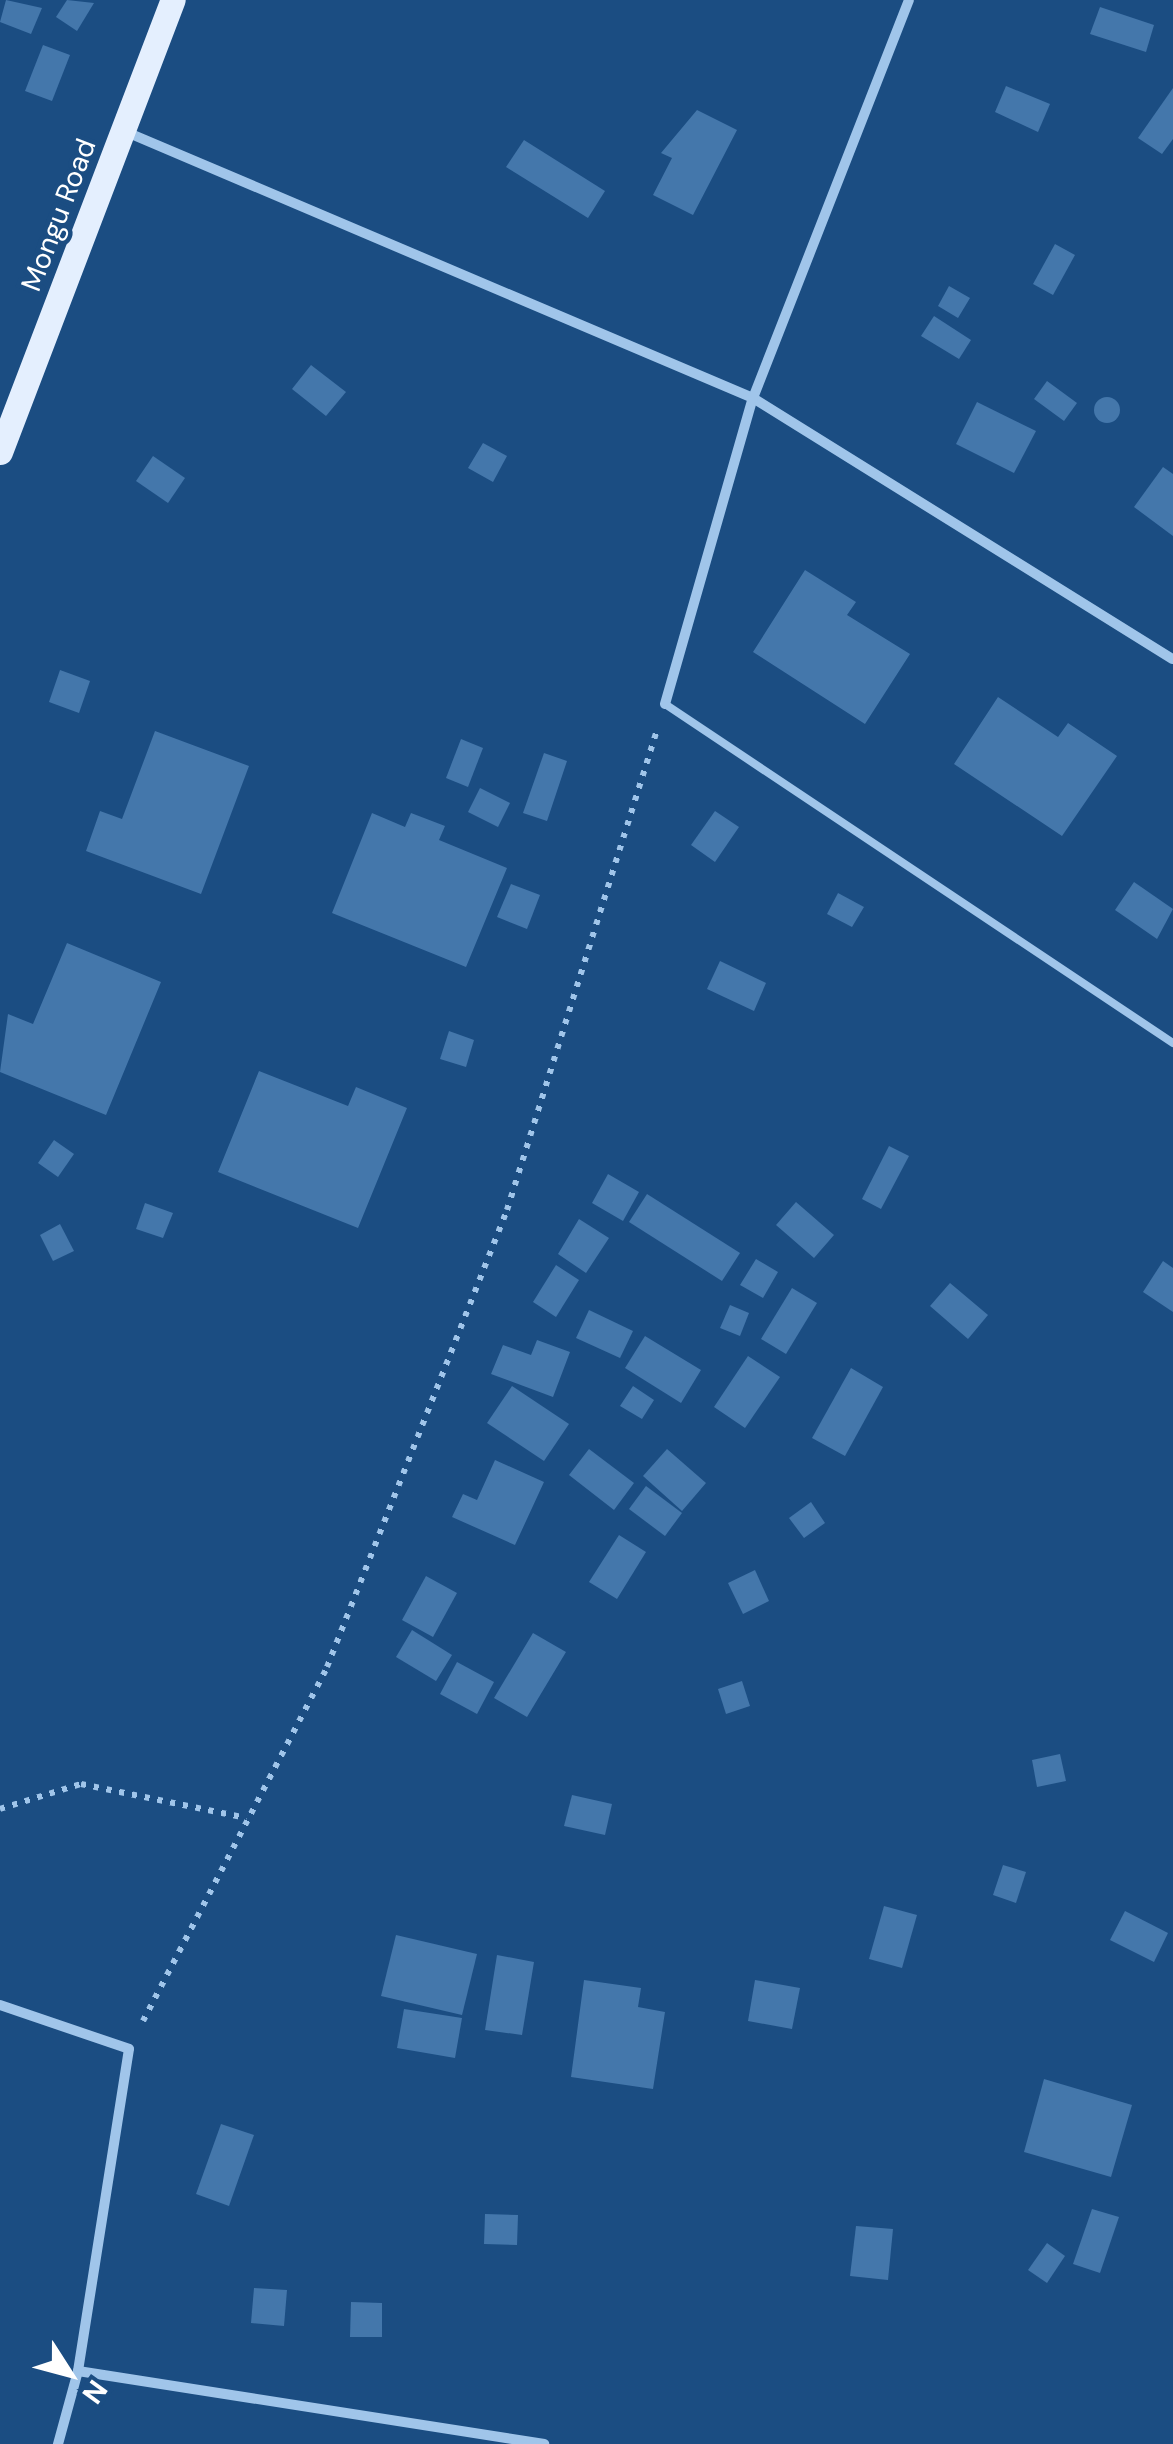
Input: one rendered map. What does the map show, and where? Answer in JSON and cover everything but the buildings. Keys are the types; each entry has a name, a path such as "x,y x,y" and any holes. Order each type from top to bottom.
{"main road":[{"name":"Mongu Road","path":"0,452 173,0"}],"street":[{"path":"666,704 753,398 908,0"},
{"path":"124,131 753,398 1173,659"},
{"path":"0,2005 129,2048 78,2370 58,2444"},
{"path":"78,2370 544,2444"}],"lane":[{"path":"666,704 1173,1043"}],"path":[{"path":"129,2048 327,1667 507,1210 666,704"},
{"path":"0,1808 81,1784 247,1818"}]}
